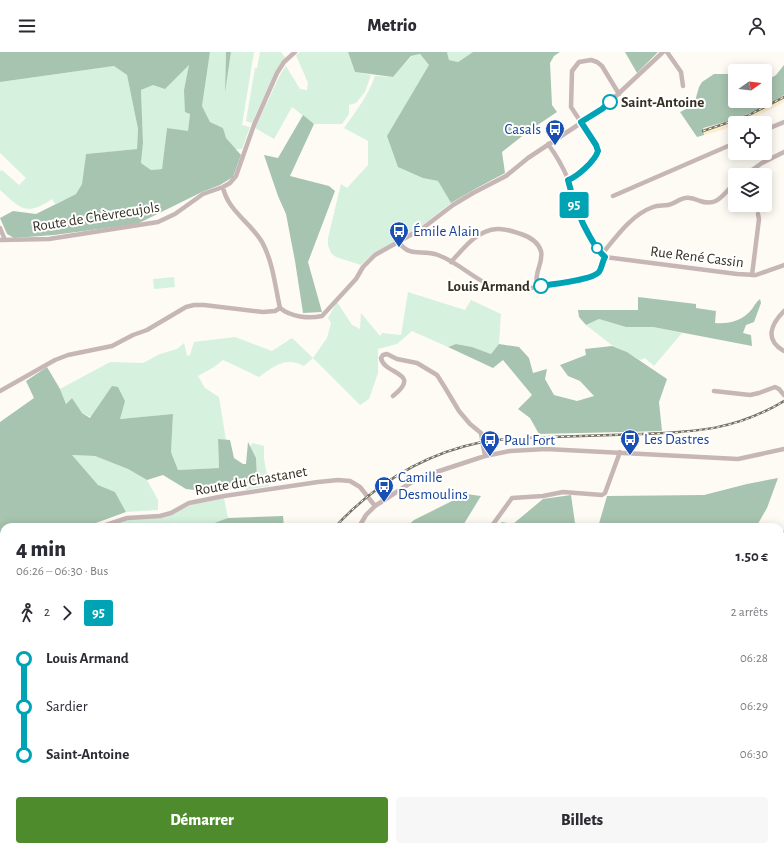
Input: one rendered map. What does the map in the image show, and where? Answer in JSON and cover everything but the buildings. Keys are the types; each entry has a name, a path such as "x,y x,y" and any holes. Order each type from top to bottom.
{"street":[{"name":"Route de Chèvrecujols","path":"2,240 49,239 158,222 175,214 203,194 230,183 236,176 255,122 277,73 284,62 295,52"},
{"path":"223,187 225,197 261,241 270,259 280,308 300,317 315,318 322,316 356,279 363,267 381,251 423,228 460,201 506,176 548,144 602,109 663,52"},
{"path":"667,52 681,72 683,86"},
{"path":"568,180 575,178 596,156 598,151 596,145 573,111 570,102 572,72 579,62 591,60 597,62 602,66 619,94"},
{"path":"772,127 784,122"},
{"path":"548,144 562,166 568,180 572,200 581,221 603,256"},
{"path":"613,196 728,146"},
{"path":"755,168 784,152"},
{"path":"399,242 407,251 437,254 486,284 507,290 578,281 595,275 600,271 603,256 634,217 640,213 653,207 669,205 685,198 692,198 707,203 712,203 717,201 728,190"},
{"path":"752,275 759,219 758,214"},
{"path":"0,228 2,240"},
{"path":"451,262 467,244 479,235 488,230 498,228 505,229 528,236 538,244 542,257 536,276 537,287"},
{"name":"Rue René Cassin","path":"603,256 752,275 756,275 784,264"},
{"path":"0,391 55,360 68,355 112,346 133,334 147,330 186,306 204,305 263,312 275,311 280,308"},
{"path":"784,311 774,321 771,334 773,342 784,351"},
{"path":"393,396 402,388 404,385 404,380 396,371 382,361 381,358 383,355 387,354 397,359 417,363 437,375 459,411 481,434 485,456"},
{"path":"714,391 729,394 750,395 775,387 779,388 784,395"},
{"path":"361,523 366,515 375,506 425,474 485,456 510,451 538,449 738,459 784,449"},
{"path":"494,523 512,498 543,496 563,492 605,494 620,452"},
{"name":"Route du Chastanet","path":"112,523 127,518 160,516 171,513 190,503 224,496 338,480 350,481 360,487 375,506"}],"shaded area":[{"path":"784,95 784,102 765,112 756,116 741,116 758,108 772,108 772,101"},
{"path":"728,121 728,128 704,135 703,128"}],"green space":[{"path":"0,52 210,52 202,106 210,122 223,128 226,138 241,155 233,177 220,185 202,192 137,224 54,235 14,238 7,234 0,218 13,211 36,214 76,194 82,184 86,154 137,149 138,129 127,75 114,66 0,82","holes":["189,65 184,90 185,112 190,114 188,131 167,128 162,169 151,170 141,163 143,143 141,90 153,85 165,89"]},
{"path":"210,52 226,52 225,88 231,52 254,52 242,125 250,127 242,149 235,149 225,139 223,128 210,122 202,106"},
{"path":"226,52 231,52 225,92"},
{"path":"260,52 281,52 285,57 275,72 252,123 246,121 255,68 257,68"},
{"path":"300,52 348,52 355,72 371,75 365,92 356,103 349,105 349,114 342,124 314,124 292,107 274,139 255,128 281,73 286,66 300,89 307,90 308,83 296,55"},
{"path":"348,52 447,52 449,60 458,62 473,52 560,52 554,56 550,63 552,105 557,112 530,130 502,152 505,173 451,203 438,181 423,178 398,167 387,136 429,65 420,54 411,56 393,77 355,72"},
{"path":"447,52 473,52 458,62 449,60"},
{"path":"625,52 658,52 637,73"},
{"path":"420,54 429,65 423,178 438,181 451,203 419,228 374,253 361,265 336,257 331,253 328,245 328,238 341,184 347,188 368,165 368,141 344,128 365,97 375,76 393,77 412,56"},
{"path":"190,65 184,90 190,114 188,132 167,128 162,169 151,170 141,163 143,143 141,90"},
{"path":"784,65 784,95 772,102 772,77 776,75"},
{"path":"114,66 127,75 138,129 137,149 86,154 82,184 76,194 55,204 52,199 36,208 29,209 18,206 0,190 0,171 2,170 19,185 26,178 0,153 0,82"},
{"path":"714,74 728,74 728,108 761,108 742,116 728,116 728,121 703,128 704,135 697,137 680,112 695,101 702,82"},
{"path":"303,115 314,124 290,176 329,186 335,191 308,262 322,312 303,313 286,214 278,196 264,155 278,158"},
{"path":"174,277 175,287 154,289 153,279"},
{"path":"408,292 465,310 471,300 501,314 499,344 491,354 472,347 456,344 448,347 412,331 397,344 378,349 378,373 369,399 360,405 313,358 327,338 331,323 328,318 337,302 352,325 360,329 361,313 380,336 382,333 401,335"},
{"path":"638,297 696,304 696,308 716,311 715,323 731,322 740,319 752,309 760,299 761,303 754,322 746,325 743,333 751,335 752,346 653,327 626,327 599,319 586,325 579,317 578,310 638,310"},
{"path":"599,319 626,327 653,327 682,333 654,366 645,358 640,360 613,346 586,325"},
{"path":"235,337 272,351 292,338 313,358 304,366 291,362 280,364 259,377 223,360 198,376 205,388 219,397 226,440 218,439 219,468 178,470 171,452 173,414 113,419 90,417 80,410 72,398 66,404 60,389 110,362 143,363 160,354 177,349 184,343 187,356 190,355 194,342"},
{"path":"456,344 472,347 491,354 499,344 519,347 529,358 533,373 547,369 545,379 554,395 577,401 594,396 580,381 568,376 560,365 586,355 585,349 612,346 627,352 667,379 659,402 662,431 539,434 530,418 518,409 532,395 503,360 493,368 448,347"},
{"path":"47,367 60,389 66,404 72,398 82,413 90,418 112,386 118,387 125,401 120,419 173,414 171,452 178,470 219,468 218,439 230,440 234,458 243,464 246,464 248,442 256,458 257,477 245,486 212,492 186,489 163,475 147,480 128,469 95,456 72,455 98,485 115,492 126,512 96,523 0,523 0,422 34,398 26,381"},
{"path":"253,443 264,446 264,459 269,486 246,490 245,486 257,477 256,458 250,446"},
{"path":"71,455 95,456 128,469 147,480 158,500 158,510 126,512 115,492 98,485"},
{"path":"778,478 767,508 758,523 599,523 607,496 704,495"},
{"path":"466,494 481,496 464,523 411,523"},
{"path":"571,495 575,523 514,523 543,499"},
{"path":"224,498 228,518 214,523 114,523 122,520 165,517 193,504"},
{"path":"283,516 284,523 214,523 228,518"}],"railway":[{"path":"703,131 747,116 784,97"},
{"path":"339,523 350,511 367,497 401,473 440,454 460,447 482,442 507,439 662,433 715,428 749,418 784,401"}],"bus line":[{"name":"95","path":"541,286 578,281 598,274 600,271 605,257 597,249 581,221 572,200 568,180 575,178 598,154 598,148 581,122 602,109 610,102"}],"place":[{"name":"Saint-Antoine","path":"610,102"},
{"name":"Casals","path":"555,146"},
{"name":"Émile Alain","path":"399,248"},
{"name":"Louis Armand","path":"541,286"},
{"name":"Les Dastres","path":"630,456"},
{"name":"Paul Fort","path":"490,457"},
{"name":"Camille Desmoulins","path":"384,503"}]}
